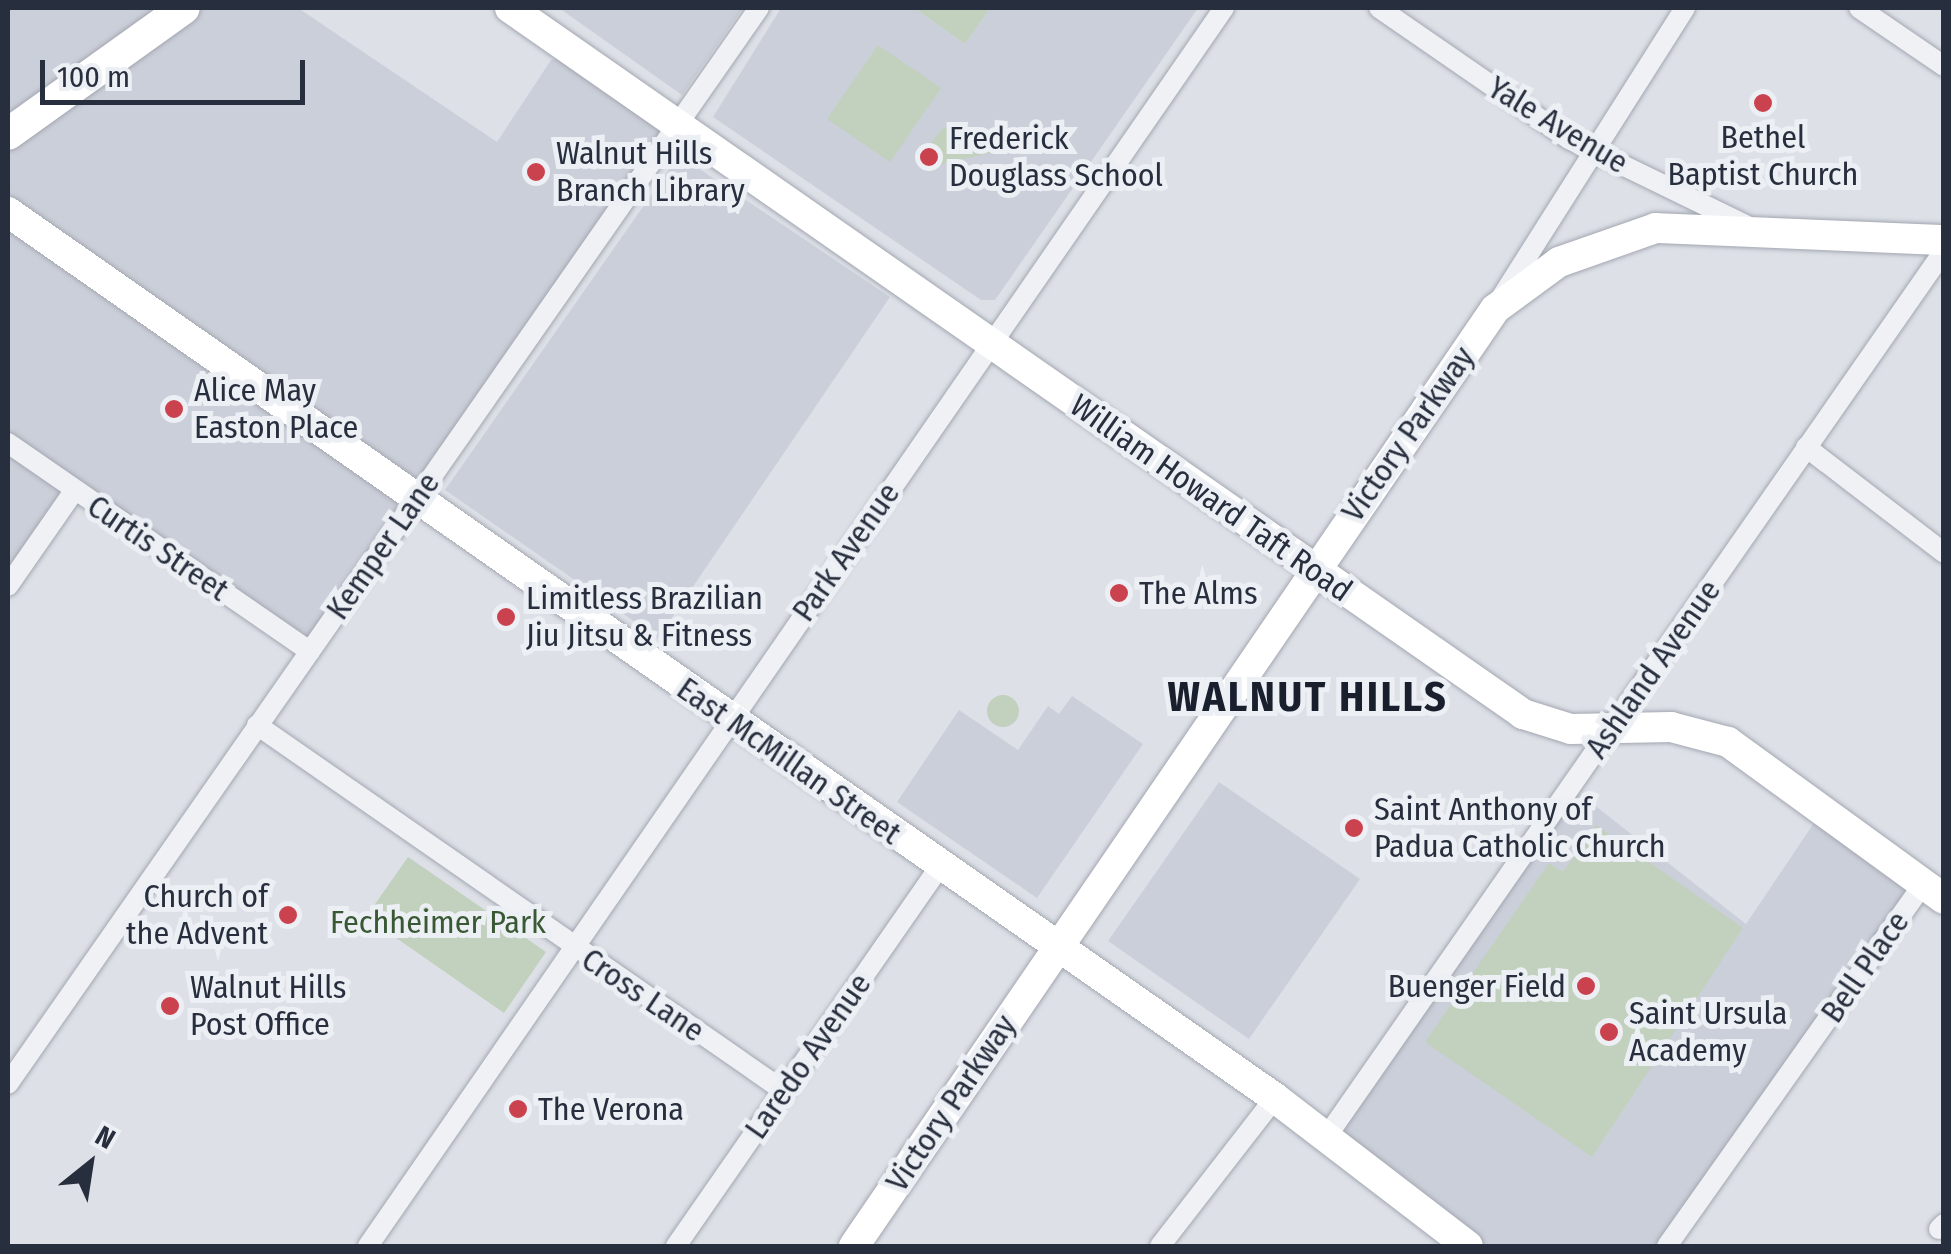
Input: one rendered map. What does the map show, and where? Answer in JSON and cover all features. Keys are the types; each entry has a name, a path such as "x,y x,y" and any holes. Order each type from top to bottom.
{"main road":[{"path":"8,134 184,8"}],"street":[{"name":"William Howard Taft Road","path":"510,8 1522,714 1611,729 1671,726 1728,742 1934,891"},
{"name":"Kemper Lane","path":"8,1084 758,8"},
{"name":"Park Avenue","path":"368,1246 1224,8"},
{"name":"Yale Avenue","path":"1378,8 1590,150 1747,226"},
{"path":"1495,309 1590,150 1684,8"},
{"path":"1859,8 1941,59"},
{"name":"East McMillan Street","path":"8,212 1275,1098 1468,1246"},
{"name":"Victory Parkway","path":"854,1246 1313,569 1495,309 1559,262 1620,236 1747,226 1944,240"},
{"name":"Ashland Avenue","path":"1327,1136 1944,251"},
{"name":"Curtis Street","path":"8,444 310,651"},
{"path":"1806,448 1944,553"},
{"path":"8,586 74,491"},
{"name":"Cross Lane","path":"256,726 784,1091"},
{"name":"Laredo Avenue","path":"676,1246 941,865"},
{"name":"Bell Place","path":"1667,1246 1934,891"},
{"path":"1160,1246 1275,1098"}],"shaded area":[{"path":"8,8 298,8 497,142 551,60 578,55 678,126 310,651 75,491 8,586"},
{"path":"559,8 743,8 682,95"},
{"name":"Frederick Douglass School","path":"781,8 914,8 965,44 990,8 1198,8 995,300 981,300 713,117"},
{"path":"679,155 890,297 658,638 445,490"},
{"path":"1072,696 1143,744 1037,898 897,802 959,710 1018,750 1048,706 1059,714"},
{"path":"1219,782 1360,879 1249,1039 1108,941"},
{"name":"Saint Ursula Academy","path":"1570,786 1746,924 1824,808 1924,883 1667,1246 1468,1246 1327,1136"}],"green space":[{"path":"914,8 990,8 965,44"},
{"path":"878,45 941,88 890,162 827,119"},
{"path":"943,128 956,128 995,152 940,164 928,147"},
{"path":"1003,695 1014,700 1019,711 1014,722 1003,727 992,722 987,711 992,700"},
{"name":"Buenger Field","path":"1596,825 1743,928 1592,1157 1425,1042 1549,863 1563,872"},
{"name":"Fechheimer Park","path":"408,857 546,952 504,1013 366,917"}],"place":[{"name":"Bethel Baptist Church","path":"1763,103"},
{"name":"Frederick Douglass School","path":"929,157"},
{"name":"Walnut Hills Branch Library","path":"536,172"},
{"name":"Alice May Easton Place","path":"174,409"},
{"name":"The Alms","path":"1119,593"},
{"name":"Limitless Brazilian Jiu Jitsu & Fitness","path":"506,617"},
{"name":"Saint Anthony of Padua Catholic Church","path":"1354,828"},
{"name":"Church of the Advent","path":"288,915"},
{"name":"Buenger Field","path":"1586,986"},
{"name":"Walnut Hills Post Office","path":"170,1006"},
{"name":"Saint Ursula Academy","path":"1609,1032"},
{"name":"The Verona","path":"518,1109"}],"district":[{"name":"WALNUT HILLS","path":"1308,697"}]}
